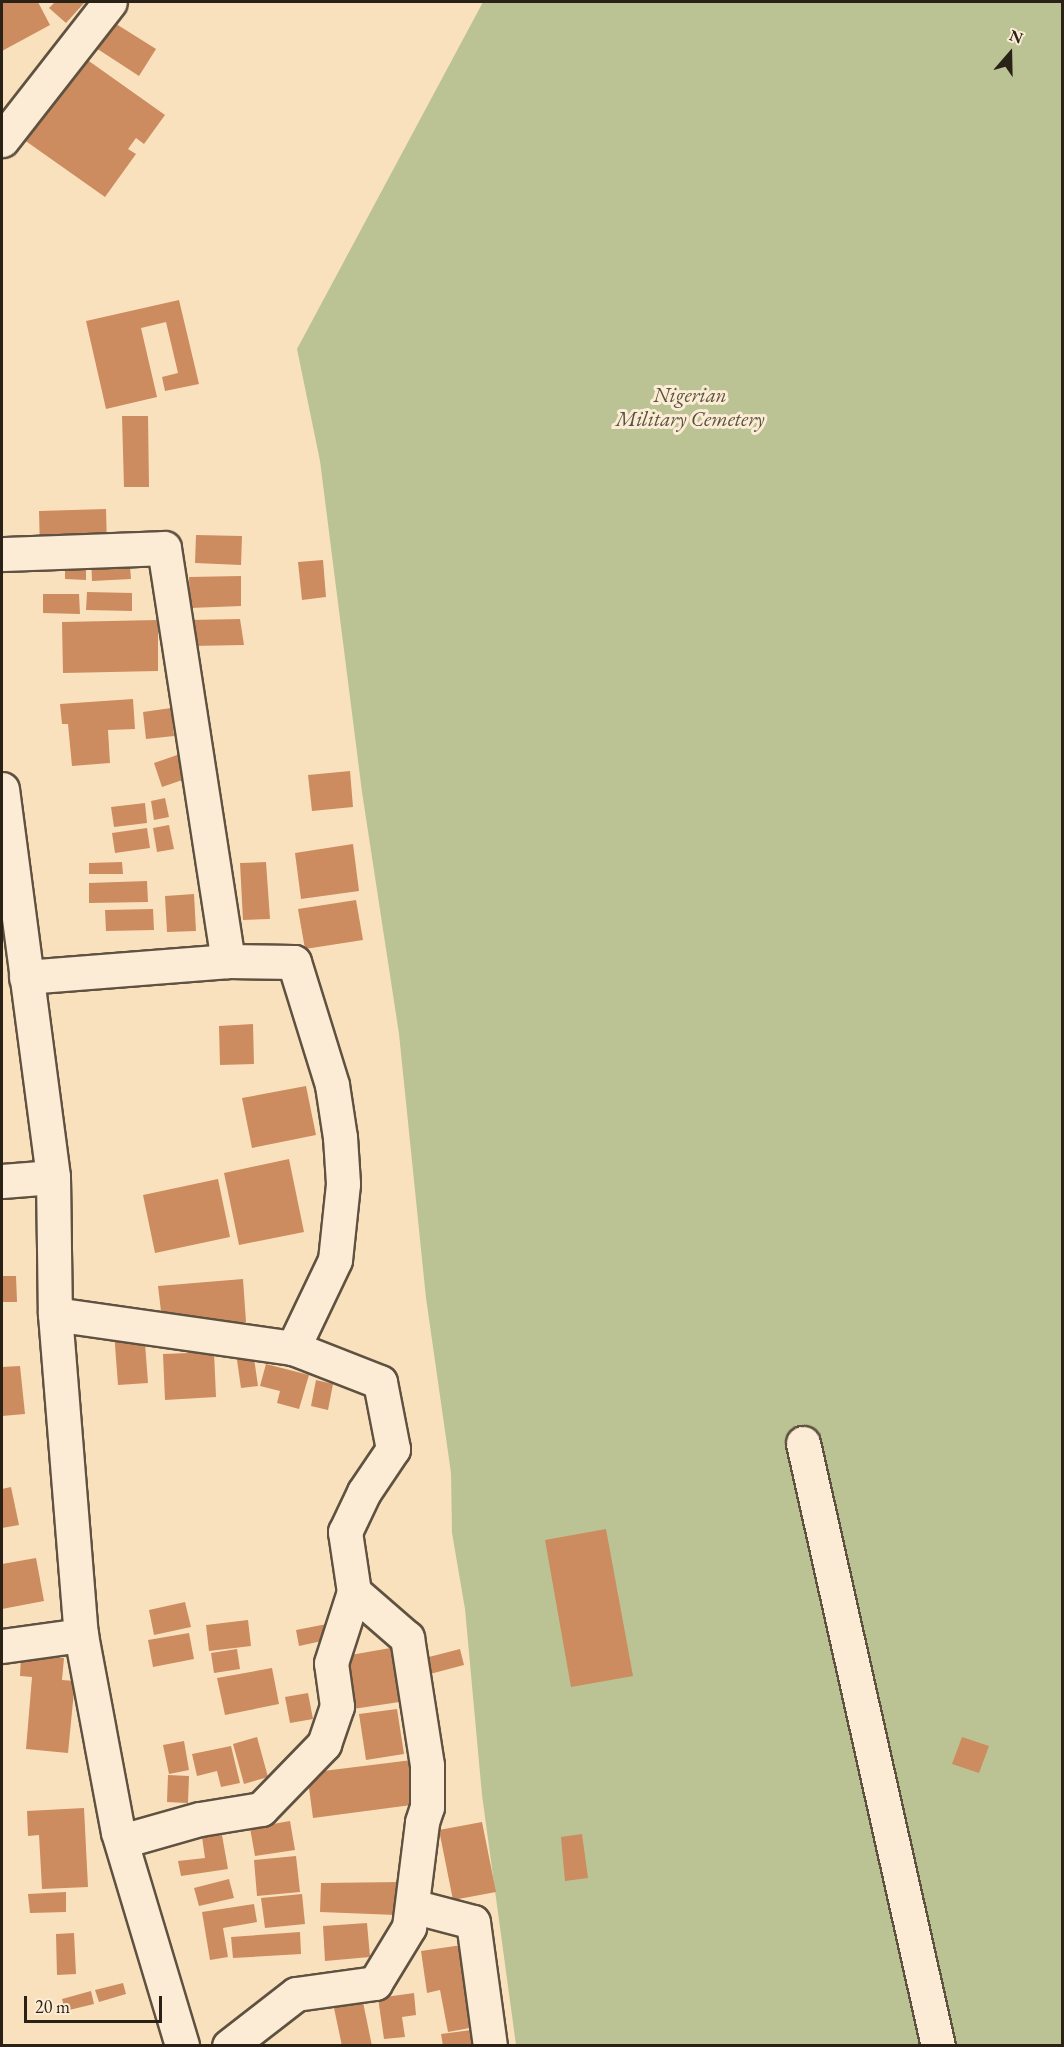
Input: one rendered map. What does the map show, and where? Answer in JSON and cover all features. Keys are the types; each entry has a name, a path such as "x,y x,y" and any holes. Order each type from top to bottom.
{"street":[{"path":"2,140 110,2"},
{"path":"2,555 164,548 228,961"},
{"path":"2,789 53,1177 55,1314 81,1635 122,1841 182,2046"},
{"path":"26,977 228,961 294,962 332,1085 343,1184 335,1260 293,1348"},
{"path":"2,1181 53,1177"},
{"path":"55,1314 293,1348 380,1382 393,1449 364,1492 345,1532 354,1592 331,1663 337,1706 324,1744 261,1809 200,1820 122,1841"},
{"path":"803,1443 938,2046"},
{"path":"229,2046 297,1994 375,1983 409,1927 422,1821 427,1807 427,1765 407,1638 354,1592"},
{"path":"2,1646 81,1635"},
{"path":"412,1905 473,1922 490,2046"}],"green space":[{"name":"Nigerian Military Cemetery","path":"483,2 1062,2 1062,2045 516,2045 482,1795 465,1609 452,1533 451,1473 426,1298 399,1034 362,792 320,461 297,349"}],"building":[{"path":"2,2 38,2 50,25 2,51"},
{"path":"55,2 85,2 66,23 49,8"},
{"path":"113,22 156,49 139,76 96,48"},
{"path":"79,54 165,115 144,144 136,138 128,149 136,154 105,197 20,137"},
{"path":"179,300 199,384 165,391 162,377 178,373 166,322 141,328 157,397 106,409 86,321"},
{"path":"122,416 148,416 149,487 124,487"},
{"path":"106,509 107,547 40,549 39,511"},
{"path":"196,535 242,536 241,565 195,563"},
{"path":"129,553 131,579 92,581 91,555"},
{"path":"65,557 86,557 86,580 65,579"},
{"path":"323,560 326,597 302,600 298,562"},
{"path":"241,576 241,606 190,608 189,577"},
{"path":"87,592 132,593 132,611 86,610"},
{"path":"43,594 79,594 80,614 43,613"},
{"path":"240,619 244,645 191,646 189,620"},
{"path":"158,620 158,671 63,673 62,622"},
{"path":"133,699 135,729 108,730 110,763 72,766 68,724 62,724 60,704"},
{"path":"171,708 174,736 146,739 143,712"},
{"path":"183,753 191,777 162,787 154,763"},
{"path":"350,771 353,807 312,811 308,775"},
{"path":"165,798 169,817 154,820 151,801"},
{"path":"145,803 147,823 114,827 111,807"},
{"path":"169,825 174,849 157,852 153,828"},
{"path":"147,828 150,848 115,853 112,833"},
{"path":"353,844 359,891 301,899 295,853"},
{"path":"122,862 123,874 89,874 89,863"},
{"path":"266,862 270,919 243,920 240,863"},
{"path":"147,881 148,902 89,903 89,883"},
{"path":"194,894 196,931 167,932 165,896"},
{"path":"356,900 363,940 305,949 298,909"},
{"path":"153,909 154,930 106,931 105,910"},
{"path":"253,1024 254,1064 220,1065 219,1026"},
{"path":"306,1086 316,1135 252,1148 242,1098"},
{"path":"289,1159 304,1232 239,1245 224,1173"},
{"path":"218,1179 230,1237 155,1253 143,1195"},
{"path":"2,1276 16,1276 17,1302 2,1302"},
{"path":"243,1279 246,1322 163,1328 158,1286"},
{"path":"144,1330 148,1383 118,1385 114,1332"},
{"path":"214,1352 216,1397 165,1400 163,1354"},
{"path":"254,1358 258,1386 241,1388 237,1360"},
{"path":"266,1364 309,1375 299,1409 277,1403 280,1391 260,1386"},
{"path":"20,1366 25,1414 2,1416 2,1367"},
{"path":"316,1380 333,1384 328,1410 311,1406"},
{"path":"11,1487 19,1525 2,1528 2,1489"},
{"path":"606,1529 633,1676 571,1687 545,1540"},
{"path":"36,1558 44,1601 2,1609 2,1564"},
{"path":"185,1602 191,1627 154,1635 149,1610"},
{"path":"248,1620 251,1646 209,1651 206,1625"},
{"path":"327,1624 331,1639 299,1646 296,1630"},
{"path":"189,1633 194,1659 153,1667 148,1640"},
{"path":"396,1647 406,1701 353,1709 345,1656"},
{"path":"237,1649 240,1669 214,1673 211,1653"},
{"path":"460,1649 464,1665 430,1674 425,1658"},
{"path":"21,1655 64,1658 62,1680 75,1681 68,1753 26,1749 32,1677 20,1676"},
{"path":"272,1668 279,1704 225,1715 217,1678"},
{"path":"308,1693 313,1719 290,1723 285,1697"},
{"path":"397,1709 404,1754 366,1760 359,1714"},
{"path":"257,1737 268,1777 244,1784 233,1744"},
{"path":"962,1737 989,1746 979,1773 952,1764"},
{"path":"184,1741 189,1770 169,1774 163,1745"},
{"path":"231,1746 240,1783 221,1787 217,1771 197,1776 192,1754"},
{"path":"412,1760 419,1804 313,1818 307,1773"},
{"path":"168,1775 189,1776 188,1803 167,1802"},
{"path":"84,1808 88,1887 42,1889 39,1835 28,1836 27,1811"},
{"path":"290,1821 295,1850 255,1856 250,1828"},
{"path":"482,1822 496,1892 453,1900 439,1830"},
{"path":"582,1834 588,1878 565,1881 561,1837"},
{"path":"222,1835 228,1869 181,1876 178,1861 205,1858 202,1837"},
{"path":"296,1856 300,1892 257,1896 254,1860"},
{"path":"229,1879 234,1898 199,1906 194,1888"},
{"path":"401,1882 397,1915 320,1912 321,1883"},
{"path":"66,1892 66,1912 30,1913 28,1894"},
{"path":"302,1894 305,1924 265,1928 261,1898"},
{"path":"254,1904 257,1922 223,1928 228,1957 210,1960 202,1912"},
{"path":"367,1923 370,1957 325,1961 323,1926"},
{"path":"300,1932 301,1954 233,1958 231,1937"},
{"path":"74,1933 76,1974 57,1975 56,1934"},
{"path":"462,1945 475,2027 448,2032 440,1990 427,1993 421,1951"},
{"path":"123,1983 126,1994 99,2002 95,1990"},
{"path":"91,1991 94,2004 65,2011 62,1999"},
{"path":"414,1993 416,2015 402,2017 405,2037 384,2039 378,1998"},
{"path":"363,2002 372,2046 342,2046 334,2008"},
{"path":"479,2029 481,2046 443,2046 441,2034"}]}
